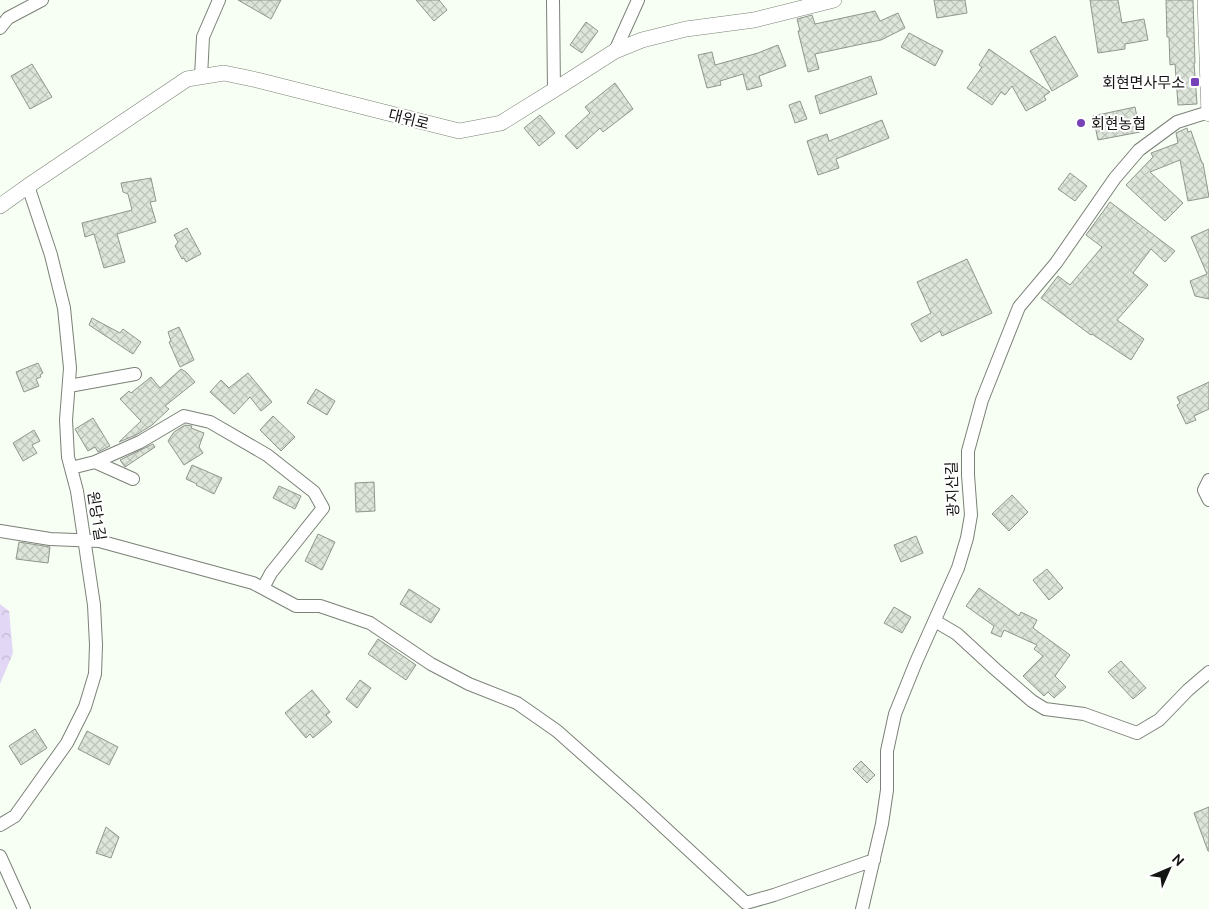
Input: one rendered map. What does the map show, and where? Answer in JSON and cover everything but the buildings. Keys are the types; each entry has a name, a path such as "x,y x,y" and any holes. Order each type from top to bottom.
{"street":[{"path":"0,28 8,18 42,0"},
{"path":"201,77 203,37 219,0"},
{"path":"553,0 554,90"},
{"path":"615,51 638,0"},
{"name":"대위로","path":"0,206 187,79 224,73 460,131 501,123 615,51 642,40 686,29 754,20 834,0"},
{"path":"1206,0 1209,113"},
{"name":"광지산길","path":"862,909 882,824 887,790 887,751 895,714 958,568 967,538 971,515 968,451 982,400 1019,307 1056,263 1115,178 1139,150 1178,122 1209,113"},
{"name":"원당1길","path":"0,825 15,816 67,743 85,707 95,674 94,605 77,491 68,457 66,420 70,368 64,308 51,254 28,186"},
{"path":"68,386 135,374"},
{"path":"71,468 95,462 140,442 184,416 210,422 267,455 314,492 323,508 271,573 263,588"},
{"path":"95,462 133,479"},
{"path":"1209,480 1204,490 1209,500"},
{"path":"0,531 50,539 84,540 108,544 253,583 296,606 320,606 370,623 431,664 469,684 516,703 557,731 746,903 874,860"},
{"path":"935,620 957,634 1002,676 1046,710 1084,714 1137,733 1159,720 1188,690 1209,672"},
{"path":"0,856 24,909"}],"green space":[{"path":"0,604 9,611 13,653 0,684"}],"place":[{"name":"회현면사무소","path":"1195,82"},
{"name":"회현농협","path":"1081,123"}]}
